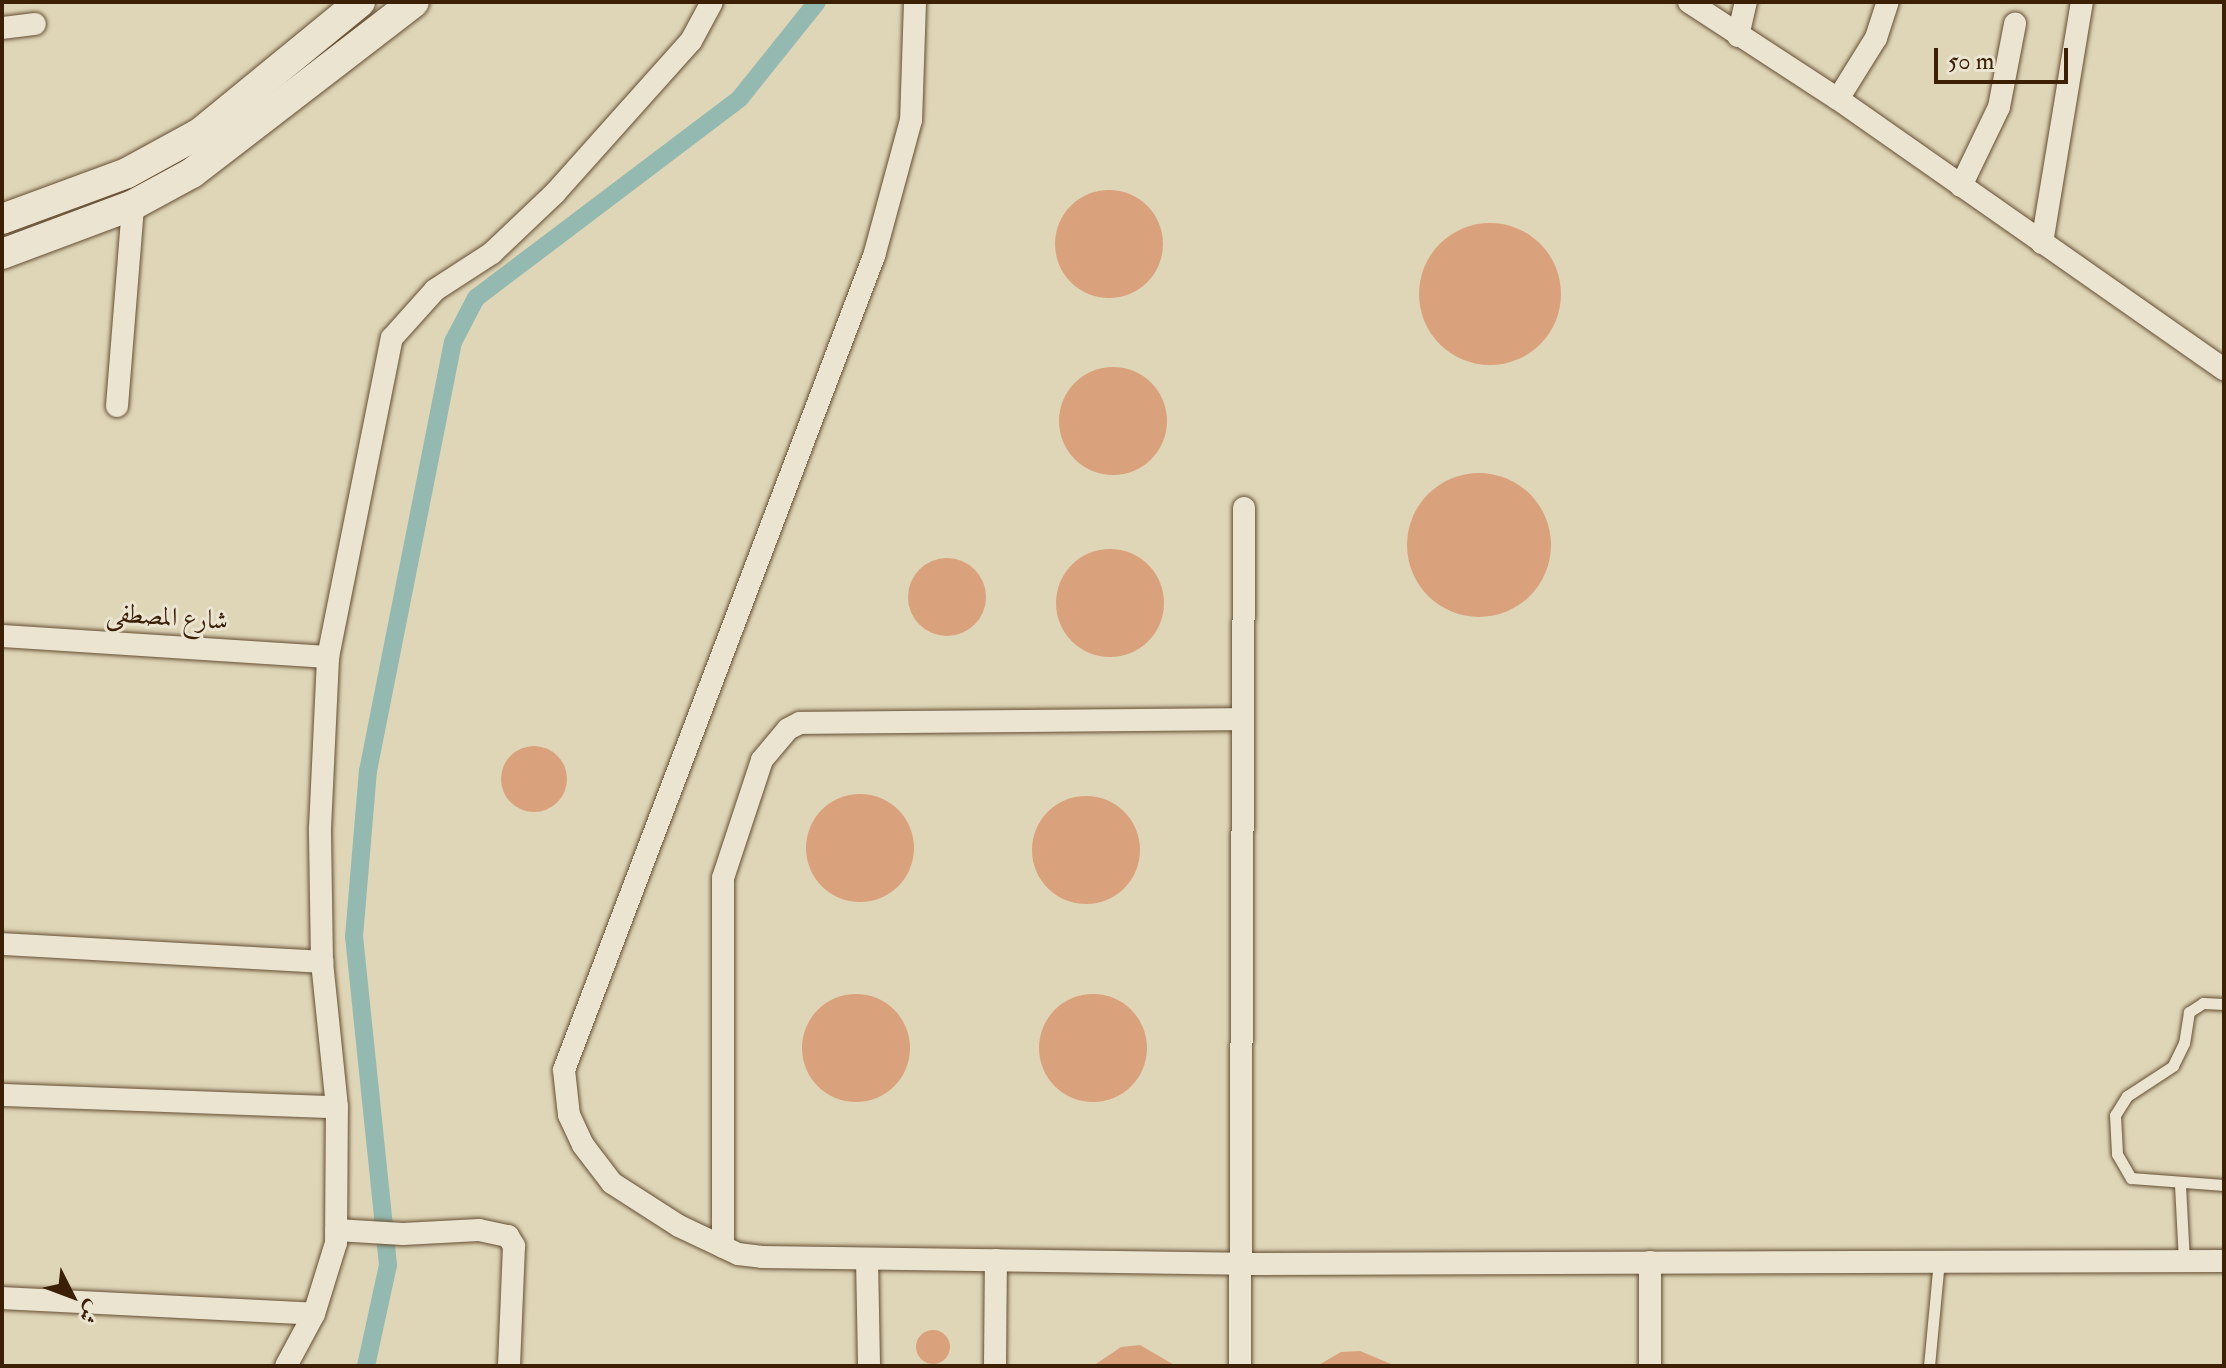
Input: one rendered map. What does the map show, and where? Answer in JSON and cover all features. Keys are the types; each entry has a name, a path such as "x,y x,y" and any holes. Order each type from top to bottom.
{"street":[{"path":"360,2 200,133 127,173 7,218 10,252 133,205 245,136 335,58 414,2"},
{"path":"286,1366 314,1314 341,1230 337,1107 322,962 320,828 328,657 392,338 435,290 492,253 565,182 691,41 712,2"},
{"path":"915,2 911,120 874,256 564,1070 569,1115 583,1145 612,1183 723,1247 762,1257 1242,1264 2224,1261"},
{"path":"1689,2 1838,99 2218,366 2224,342"},
{"path":"1738,36 1746,2"},
{"path":"1838,99 1876,38 1888,2"},
{"path":"2042,243 2082,2"},
{"path":"2,28 35,24"},
{"path":"1961,186 1999,107 2015,24"},
{"path":"117,406 133,205"},
{"path":"1240,1366 1244,508"},
{"name":"شارع المصطفى","path":"2,636 328,657"},
{"path":"723,1247 723,878 762,760 788,729 800,723 1243,719"},
{"path":"2,944 322,962"},
{"path":"2,1095 337,1107"},
{"path":"341,1230 403,1234 479,1230 508,1236 514,1246 509,1366"},
{"path":"867,1259 869,1366"},
{"path":"995,1366 996,1260"},
{"path":"1650,1262 1650,1366"},
{"path":"2,1298 314,1314"}],"lane":[{"path":"2224,1004 2203,1003 2189,1012 2184,1043 2173,1066 2127,1096 2115,1115 2117,1154 2131,1178 2180,1185 2224,1185"},
{"path":"2180,1185 2184,1261"},
{"path":"1929,1366 1939,1261"}],"building":[{"path":"1109,190 1130,194 1147,206 1159,223 1163,244 1159,265 1147,282 1130,294 1109,298 1088,294 1071,282 1059,265 1055,244 1059,223 1071,206 1088,194"},
{"path":"1490,223 1517,228 1540,244 1556,267 1561,294 1556,321 1540,344 1517,360 1490,365 1463,360 1440,344 1424,321 1419,294 1424,267 1440,244 1463,228"},
{"path":"1113,367 1134,371 1151,383 1163,400 1167,421 1163,442 1151,459 1134,471 1113,475 1092,471 1075,459 1063,442 1059,421 1063,400 1075,383 1092,371"},
{"path":"1479,473 1507,478 1530,494 1546,517 1551,545 1546,573 1530,596 1507,612 1479,617 1451,612 1428,596 1412,573 1407,545 1412,517 1428,494 1451,478"},
{"path":"1110,549 1131,553 1148,565 1160,582 1164,603 1160,624 1148,641 1131,653 1110,657 1089,653 1072,641 1060,624 1056,603 1060,582 1072,565 1089,553"},
{"path":"947,558 962,561 975,569 983,582 986,597 983,612 975,625 962,633 947,636 932,633 919,625 911,612 908,597 911,582 919,569 932,561"},
{"path":"527,746 541,746 553,751 562,760 567,779 565,792 558,803 541,812 527,812 515,807 506,798 501,786 501,772 506,760 515,751"},
{"path":"860,794 881,798 898,810 910,827 914,848 910,869 898,886 881,898 860,902 839,898 822,886 810,869 806,848 810,827 822,810 839,798"},
{"path":"1086,796 1107,800 1124,812 1136,829 1140,850 1136,871 1124,888 1107,900 1086,904 1065,900 1048,888 1036,871 1032,850 1036,829 1048,812 1065,800"},
{"path":"856,994 877,998 894,1010 906,1027 910,1048 906,1069 894,1086 877,1098 856,1102 835,1098 818,1086 806,1069 802,1048 806,1027 818,1010 835,998"},
{"path":"1093,994 1114,998 1131,1010 1143,1027 1147,1048 1143,1069 1131,1086 1114,1098 1093,1102 1072,1098 1055,1086 1043,1069 1039,1048 1043,1027 1055,1010 1072,998"},
{"path":"933,1330 945,1335 950,1347 945,1359 933,1364 921,1359 916,1347 921,1335"},
{"path":"1140,1345 1176,1366 1093,1366 1121,1347"},
{"path":"1360,1351 1396,1366 1317,1366 1341,1352"}],"waterway":[{"path":"366,1366 388,1265 354,937 368,771 453,342 476,298 740,98 817,2"}]}
